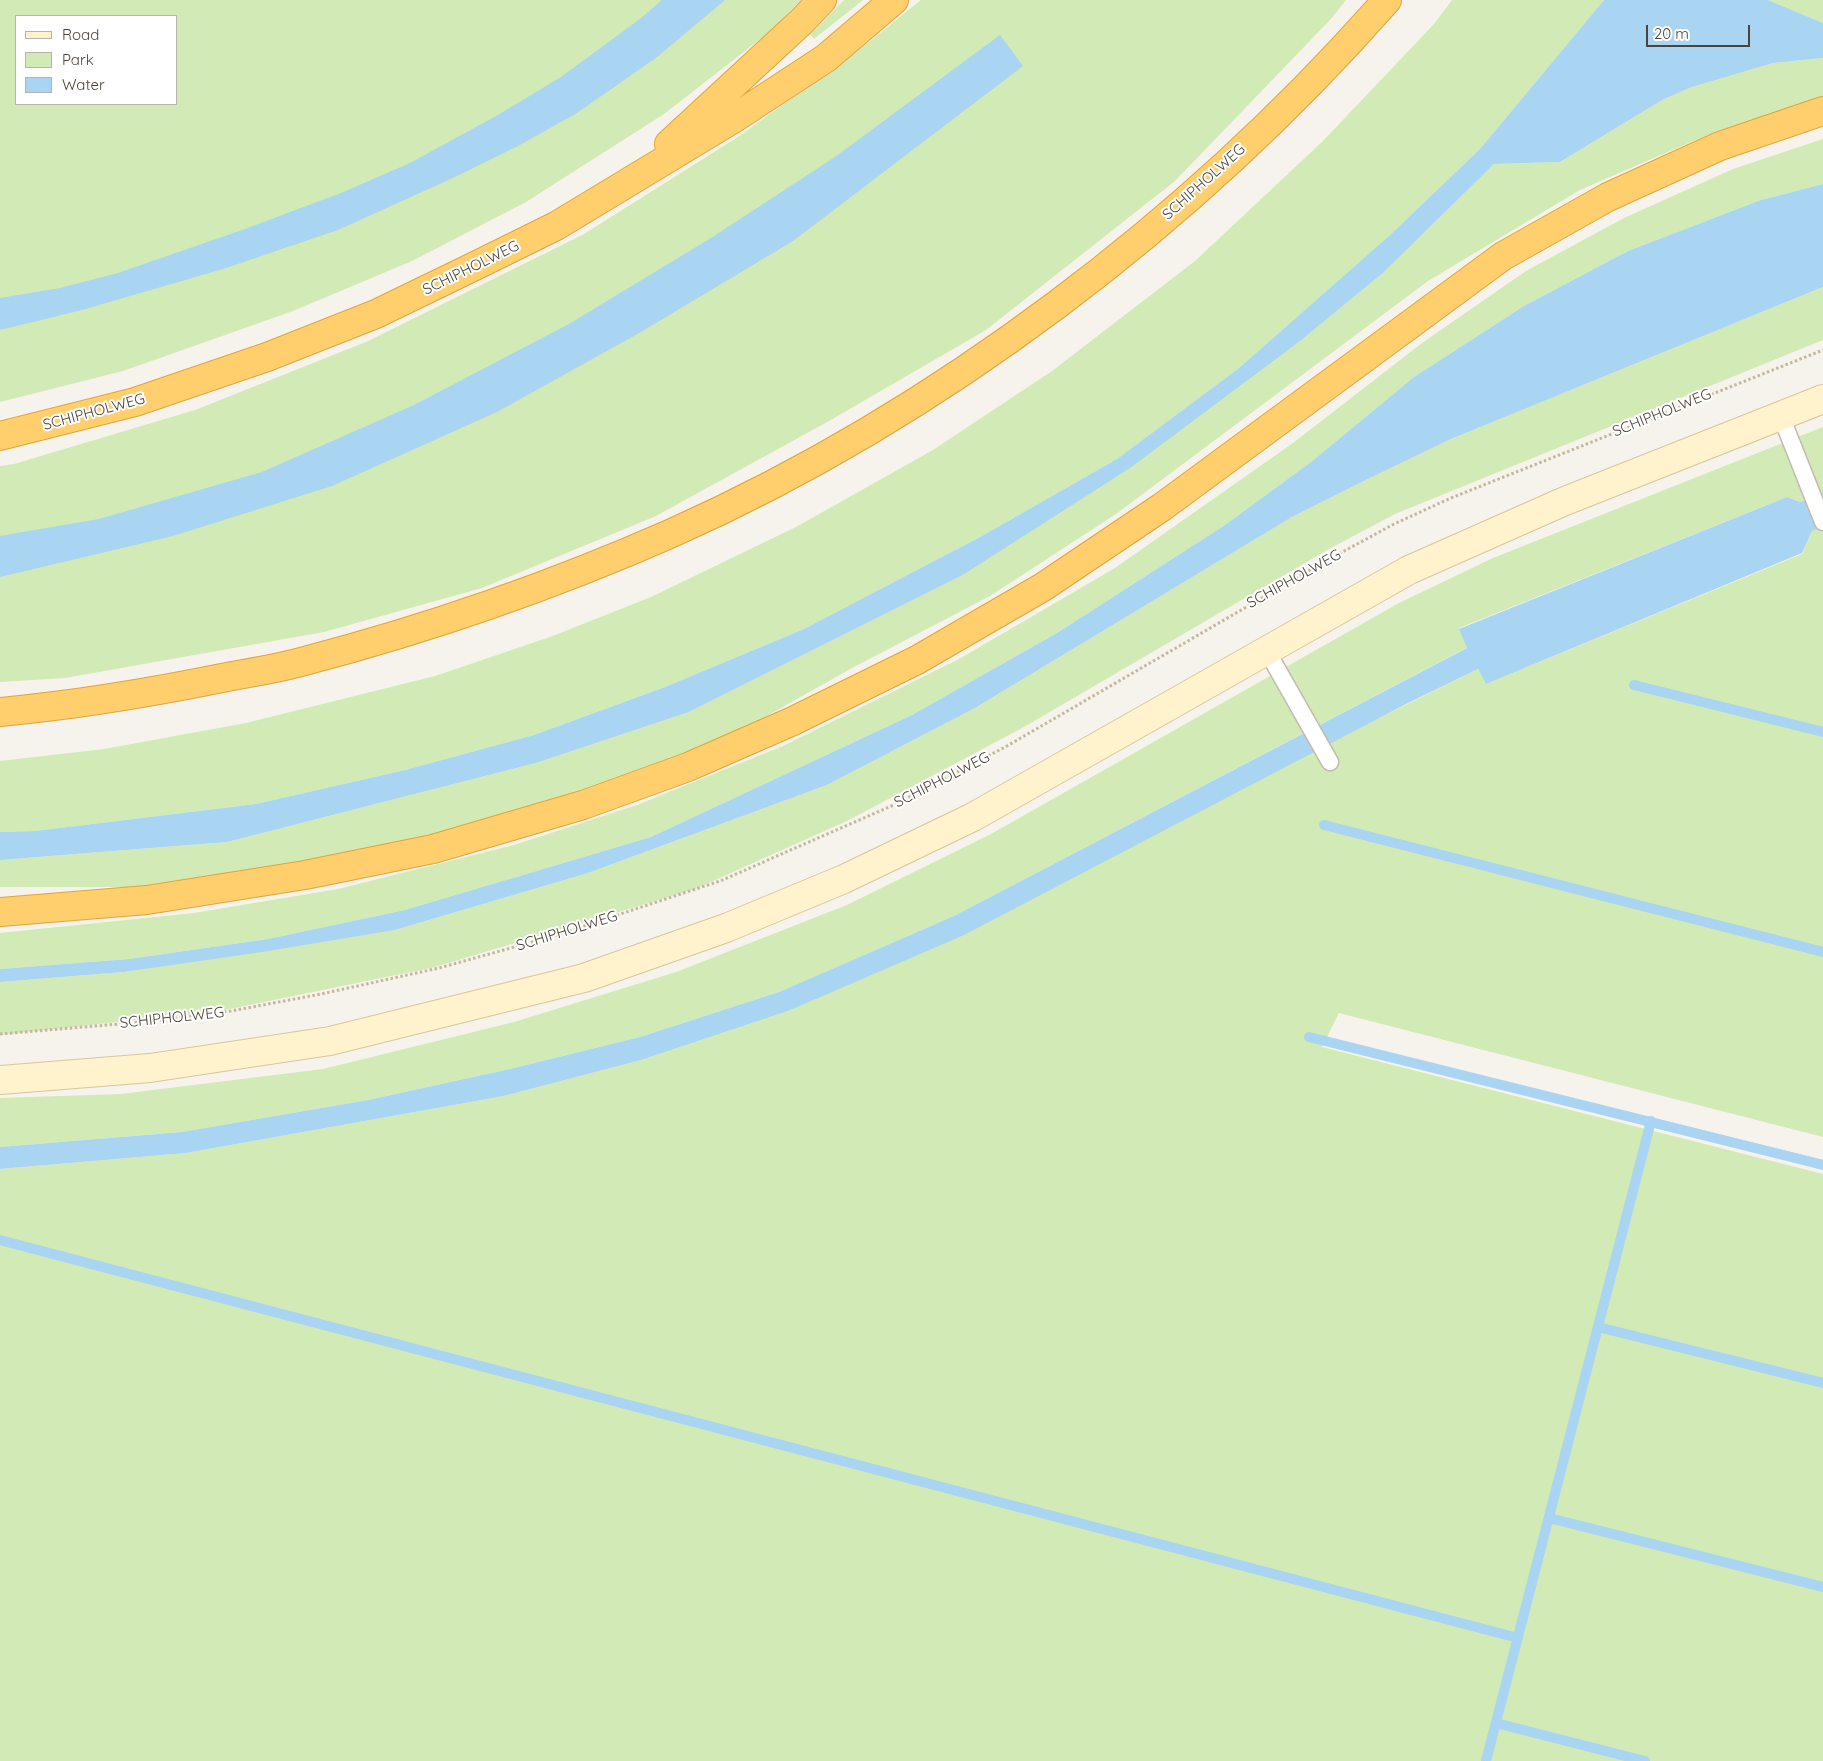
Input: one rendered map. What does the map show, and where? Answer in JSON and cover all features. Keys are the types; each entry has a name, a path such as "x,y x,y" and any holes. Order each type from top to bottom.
{"highway":[{"path":"625,184 801,22 822,0"},
{"name":"SCHIPHOLWEG","path":"0,436 135,402 267,357 376,314 556,226 733,119 826,58 894,0"},
{"name":"SCHIPHOLWEG","path":"0,712 143,694 288,665 444,620 553,582 672,533 777,481 890,418 1080,288 1181,204 1271,122 1352,40 1387,0"},
{"path":"0,912 147,900 305,875 433,849 583,805 688,767 793,721 917,660 1043,587 1162,507 1503,256 1608,197 1720,146 1823,111"}],"main road":[{"path":"0,1080 150,1068 330,1041 584,978 726,928 861,871 973,817 1409,570 1565,501 1823,399"}],"lane":[{"path":"1781,416 1823,522"},
{"path":"1266,651 1326,756"}],"path":[{"name":"SCHIPHOLWEG","path":"0,1034 143,1022 231,1011 321,994 439,968 554,936 720,881 896,804 990,755 1117,684 1298,576 1394,524 1469,491 1823,350"}],"green space":[{"path":"0,0 801,0 772,30 664,114 526,202 412,261 293,311 123,371 0,402"},
{"path":"844,0 863,0 814,39 810,34"},
{"path":"921,0 1346,0 1330,20 1175,181 986,330 829,421 656,516 482,588 324,632 65,678 0,682 0,466 14,464 195,410 366,342 584,234 741,135 869,42"},
{"path":"1452,0 1604,0 1480,149 1390,235 1239,368 1117,459 982,536 804,629 665,687 534,735 405,770 256,804 35,831 0,832 0,761 104,749 246,723 435,676 550,637 651,597 796,527 933,450 1052,371 1195,261 1323,141 1434,24"},
{"path":"1768,0 1823,0 1823,23"},
{"path":"1823,58 1823,98 1714,132 1580,190 1428,281 1116,514 990,596 852,668 733,735 616,782 487,825 184,887 0,887 0,860 227,842 536,763 689,712 961,576 1300,341 1383,273 1494,164 1560,162 1664,99 1692,87 1773,63"},
{"path":"1823,139 1823,184 1761,200 1628,251 1524,306 1414,377 1311,462 1225,525 1057,633 912,715 651,837 405,910 268,939 129,959 0,969 0,933 194,913 338,889 514,845 637,805 783,746 959,659 1115,568 1293,443 1422,343 1526,271 1624,218 1733,169"},
{"path":"1823,287 1823,340 1395,514 1329,549 1024,727 847,821 695,889 435,967 225,1010 0,1035 0,982 124,972 395,930 588,873 827,785 975,708 1292,517 1370,478 1451,439"},
{"path":"1823,427 1823,493 1800,502 1787,497 1459,628 1468,647 954,916 779,992 640,1037 510,1069 368,1100 182,1132 0,1147 0,1098 121,1094 323,1069 514,1022 676,972 847,905 991,834 1399,603 1493,558"},
{"path":"1823,527 1823,1137 1339,1013 1322,1047 1823,1174 1823,1761 0,1761 0,1169 186,1153 504,1096 641,1060 788,1011 1478,669 1486,684 1802,554 1812,531"}],"water":[{"path":"662,0 725,0 657,57 577,113 518,146 338,230 223,269 82,310 0,330 0,298 60,288 118,273 341,193 410,163 498,115 561,77 640,19"},
{"path":"1604,0 1768,0 1823,23 1823,58 1773,63 1692,87 1664,99 1560,162 1494,164 1383,273 1300,341 1130,468 961,576 689,712 536,763 227,842 0,860 0,832 35,831 256,804 405,770 534,735 665,687 804,629 982,536 1117,459 1239,368 1390,235 1480,149"},
{"path":"1000,35 1023,66 793,241 641,332 497,412 332,486 173,536 0,577 0,536 99,519 262,472 414,405 569,324 711,238 835,157"},
{"path":"1823,184 1823,287 1451,439 1292,517 975,708 827,785 588,873 395,930 124,972 0,982 0,969 129,959 268,939 405,910 651,837 912,715 1057,633 1225,525 1311,462 1414,377 1524,306 1628,251 1761,200"},
{"path":"1823,493 1823,527 1812,531 1802,553 1486,684 1478,669 1408,703 964,935 788,1011 641,1060 504,1096 186,1153 0,1169 0,1147 182,1132 368,1100 510,1069 640,1037 779,992 954,916 1467,648 1459,629 1787,497 1800,502"}],"waterway":[{"path":"1634,685 1823,732"},
{"path":"1324,825 1823,952"},
{"path":"1309,1037 1823,1165"},
{"path":"1486,1761 1651,1121"},
{"path":"0,1240 1518,1638"},
{"path":"1598,1327 1823,1383"},
{"path":"1549,1518 1823,1587"},
{"path":"1496,1723 1645,1761"}]}
